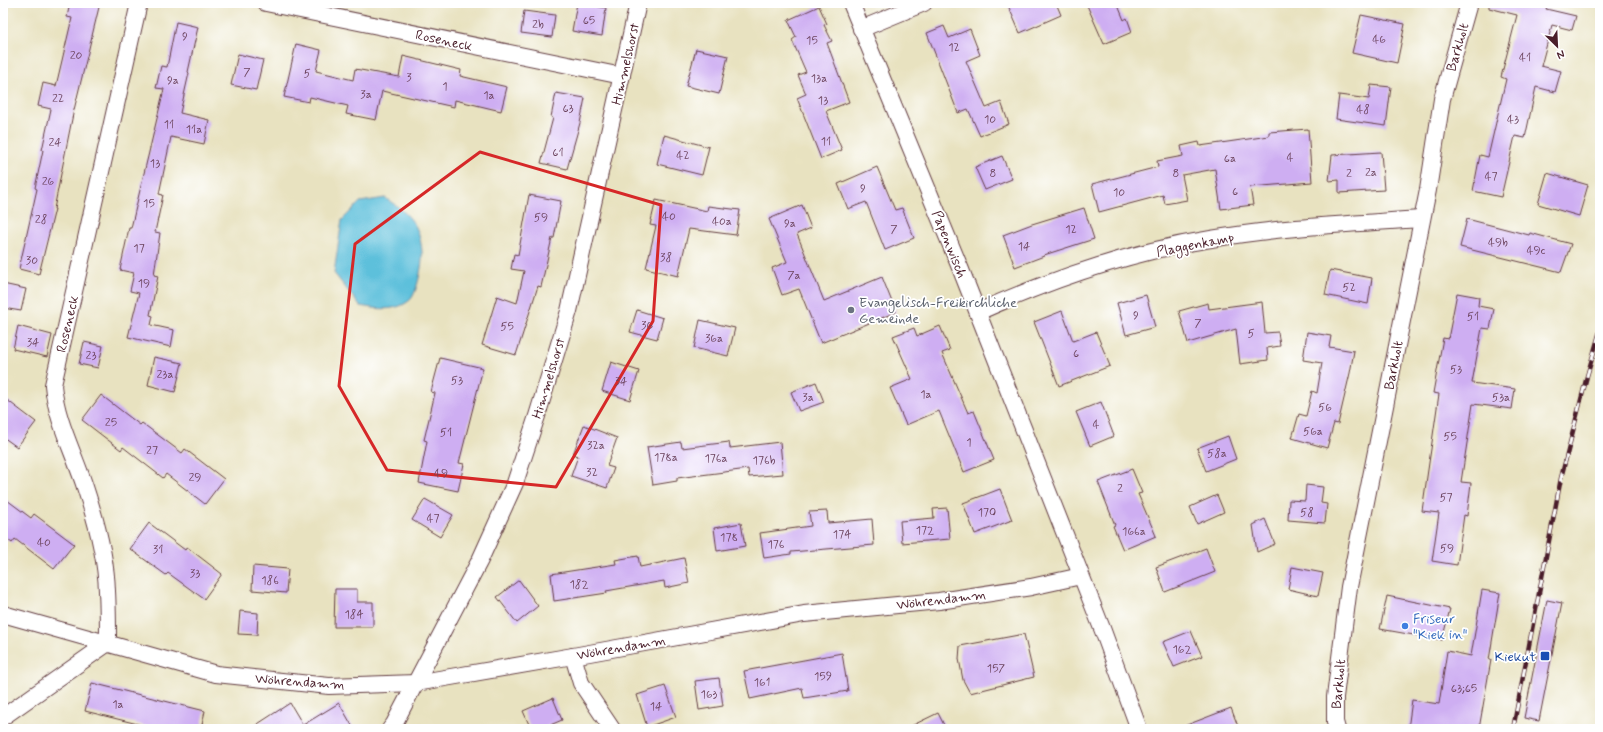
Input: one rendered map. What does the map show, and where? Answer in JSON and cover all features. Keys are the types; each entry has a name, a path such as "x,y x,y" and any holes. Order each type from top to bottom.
{"street":[{"name":"Roseneck","path":"108,643 107,590 103,560 96,527 85,486 59,415 54,398 53,385 139,3"},
{"name":"Roseneck","path":"266,3 622,76"},
{"name":"Himmelshorst","path":"390,729 416,683 480,560 515,483 569,311 638,3"},
{"name":"Papenwisch","path":"851,3 948,237 1081,576"},
{"path":"861,29 924,3"},
{"name":"Barkholt","path":"1337,729 1335,722 1335,697 1350,587 1421,219 1428,190 1442,100 1469,3"},
{"name":"Plaggenkamp","path":"978,312 1055,279 1112,261 1210,239 1282,230 1421,219"},
{"name":"Wöhrendamm","path":"3,614 216,674 329,686 416,683 804,614 939,601 1031,587 1081,576"},
{"path":"1081,576 1140,729"},
{"path":"3,717 108,643"},
{"path":"573,656 581,683 612,729"}],"highlighted area":[{"path":"480,152 661,205 653,321 556,487 387,470 339,386 355,244"}],"water":[{"path":"385,198 398,207 413,222 419,236 422,253 422,264 413,297 405,304 386,309 360,306 334,273 342,220 360,202"}],"building":[{"path":"70,3 100,3 73,114 55,209 39,274 19,269 37,189 35,188 51,109 38,106 43,83 56,86 72,18 67,17"},
{"path":"577,3 606,8 602,36 572,31"},
{"path":"1007,3 1056,3 1061,15 1020,33"},
{"path":"1086,3 1117,3 1124,20 1127,18 1132,32 1104,44"},
{"path":"1489,3 1548,3 1546,9 1576,16 1572,30 1552,25 1541,66 1561,71 1555,92 1536,87 1525,138 1515,136 1501,197 1473,191 1480,155 1488,157 1506,79 1501,77 1517,15 1489,8"},
{"path":"819,6 827,24 824,25 832,41 827,43 849,102 826,111 842,150 821,159 797,98 806,94 798,75 806,72 792,40 796,37 788,20"},
{"path":"524,11 555,15 552,37 521,33"},
{"path":"1361,15 1405,24 1397,63 1352,53"},
{"path":"176,22 198,27 180,113 209,120 204,144 171,137 159,194 163,195 155,232 160,233 154,275 158,276 150,315 153,316 151,325 174,330 171,347 128,337 139,293 130,291 134,273 120,270 164,89 156,88 161,66 167,67"},
{"path":"944,26 949,38 970,29 980,55 966,61 986,108 1001,102 1009,124 980,136 968,109 958,113 927,33"},
{"path":"296,44 321,50 316,71 353,80 355,69 399,77 403,56 461,70 460,76 507,87 501,111 455,100 454,107 382,91 376,120 346,114 348,106 310,97 309,102 284,97"},
{"path":"696,49 728,56 719,94 686,86"},
{"path":"238,54 263,60 256,90 231,85"},
{"path":"1371,85 1391,87 1386,126 1336,119 1339,95 1369,99"},
{"path":"556,93 585,98 580,123 567,169 541,163 553,118 551,117"},
{"path":"1308,129 1312,182 1250,187 1253,205 1221,209 1215,169 1182,175 1187,200 1165,204 1163,195 1099,212 1092,184 1158,167 1157,161 1183,156 1181,146 1199,142 1200,146 1269,136 1269,132"},
{"path":"664,135 709,147 702,175 657,164"},
{"path":"1381,152 1384,190 1339,193 1339,180 1329,181 1332,155"},
{"path":"1002,156 1012,179 985,190 975,167"},
{"path":"877,167 895,210 902,208 914,238 885,250 866,202 848,209 838,184"},
{"path":"1547,173 1588,185 1579,216 1538,204"},
{"path":"529,195 561,201 554,238 552,238 541,287 538,286 516,355 482,345 497,296 517,303 524,271 511,269 514,254 518,255"},
{"path":"656,200 707,211 708,206 740,210 736,235 689,229 678,276 646,268 656,226 650,225"},
{"path":"802,205 811,228 797,234 824,301 882,277 896,312 821,343 799,289 782,295 772,268 787,262 769,219"},
{"path":"1084,208 1094,239 1044,255 1015,267 1003,235 1032,224"},
{"path":"1467,219 1571,244 1561,272 1460,247"},
{"path":"1330,270 1372,278 1368,304 1325,295"},
{"path":"3,284 26,289 21,311 3,308"},
{"path":"1457,293 1479,297 1478,306 1494,309 1490,329 1482,328 1472,383 1515,389 1512,409 1473,404 1461,482 1471,483 1467,516 1464,515 1457,565 1432,561 1439,513 1422,511 1439,394 1433,393 1443,338 1448,339"},
{"path":"1146,295 1155,327 1126,335 1117,303"},
{"path":"1262,302 1265,333 1278,332 1280,346 1267,348 1268,360 1240,364 1236,329 1188,343 1179,311 1208,303 1209,309"},
{"path":"637,310 663,318 657,339 630,332"},
{"path":"1062,311 1073,341 1096,332 1110,366 1059,386 1034,322"},
{"path":"700,320 735,328 728,356 694,348"},
{"path":"18,326 52,335 47,357 13,349"},
{"path":"940,326 950,350 942,353 968,413 974,411 994,460 964,472 939,411 906,425 890,388 912,379 893,336 914,328 917,336"},
{"path":"1307,332 1331,336 1329,347 1354,351 1338,424 1334,423 1327,448 1292,438 1299,414 1306,416 1312,391 1317,393 1322,363 1303,360"},
{"path":"84,342 103,346 98,368 79,364"},
{"path":"154,357 182,363 175,392 148,385"},
{"path":"440,358 483,368 459,463 464,464 458,491 419,483 427,441 424,440 435,393 431,392"},
{"path":"611,362 639,371 630,400 602,391"},
{"path":"816,382 824,402 799,411 791,392"},
{"path":"101,395 140,425 142,423 182,453 185,449 224,479 205,504 166,474 163,478 123,447 121,450 82,420"},
{"path":"3,397 36,422 17,447 3,437"},
{"path":"1101,402 1114,436 1090,446 1076,412"},
{"path":"584,425 617,438 607,466 614,468 607,488 571,476 578,456 573,454"},
{"path":"1228,436 1236,459 1206,471 1197,448"},
{"path":"681,442 682,448 729,442 730,448 780,442 783,474 749,477 748,469 677,478 677,481 653,485 647,447"},
{"path":"1132,469 1142,493 1138,494 1156,536 1123,550 1098,482"},
{"path":"1306,485 1323,487 1321,503 1327,504 1325,523 1288,520 1289,500 1305,501"},
{"path":"1000,489 1012,520 975,534 963,503"},
{"path":"1217,495 1224,512 1197,524 1190,507"},
{"path":"3,497 31,518 34,514 74,544 54,569 15,539 12,543 3,536"},
{"path":"425,499 453,515 440,537 412,520"},
{"path":"947,508 950,539 902,543 900,521 934,518 933,509"},
{"path":"827,511 828,523 872,519 874,545 791,552 791,554 764,558 760,533 811,526 809,512"},
{"path":"1265,519 1275,544 1257,552 1253,525"},
{"path":"149,523 185,550 187,547 222,574 204,599 168,573 166,575 130,549"},
{"path":"741,523 745,546 717,551 714,528"},
{"path":"1206,548 1215,572 1165,592 1156,567"},
{"path":"638,556 640,567 684,558 689,583 665,588 664,581 606,591 607,593 554,601 551,574 616,564 615,560"},
{"path":"253,566 288,569 286,593 252,590"},
{"path":"1292,567 1323,573 1318,596 1288,589"},
{"path":"519,580 538,606 517,623 497,597"},
{"path":"335,589 357,589 357,602 373,602 373,627 334,627"},
{"path":"1482,590 1500,593 1489,660 1491,660 1479,729 1408,729 1412,700 1439,704 1447,651 1471,656"},
{"path":"1387,596 1450,609 1442,640 1380,629"},
{"path":"1547,600 1562,603 1539,721 1524,718"},
{"path":"240,611 258,613 257,635 238,634"},
{"path":"1191,631 1202,656 1174,667 1163,642"},
{"path":"1024,634 1034,677 970,693 963,680 959,659 960,646"},
{"path":"842,653 848,691 804,698 802,688 750,699 744,671"},
{"path":"719,678 723,706 699,710 695,681"},
{"path":"92,683 205,711 201,729 158,729 85,711"},
{"path":"665,686 676,717 647,727 637,695"},
{"path":"553,698 562,720 541,729 531,729 523,711"},
{"path":"290,703 303,725 339,703 354,729 250,729"},
{"path":"1231,708 1239,729 1179,729 1179,728"},
{"path":"938,713 946,729 905,729"}],"railway":[{"path":"1513,729 1561,478 1600,331"}],"place":[{"name":"Evangelisch-Freikirchliche Gemeinde","path":"851,310"},
{"name":"Friseur \"Kiek in\"","path":"1405,626"},
{"name":"Kiekut","path":"1545,656"}]}
